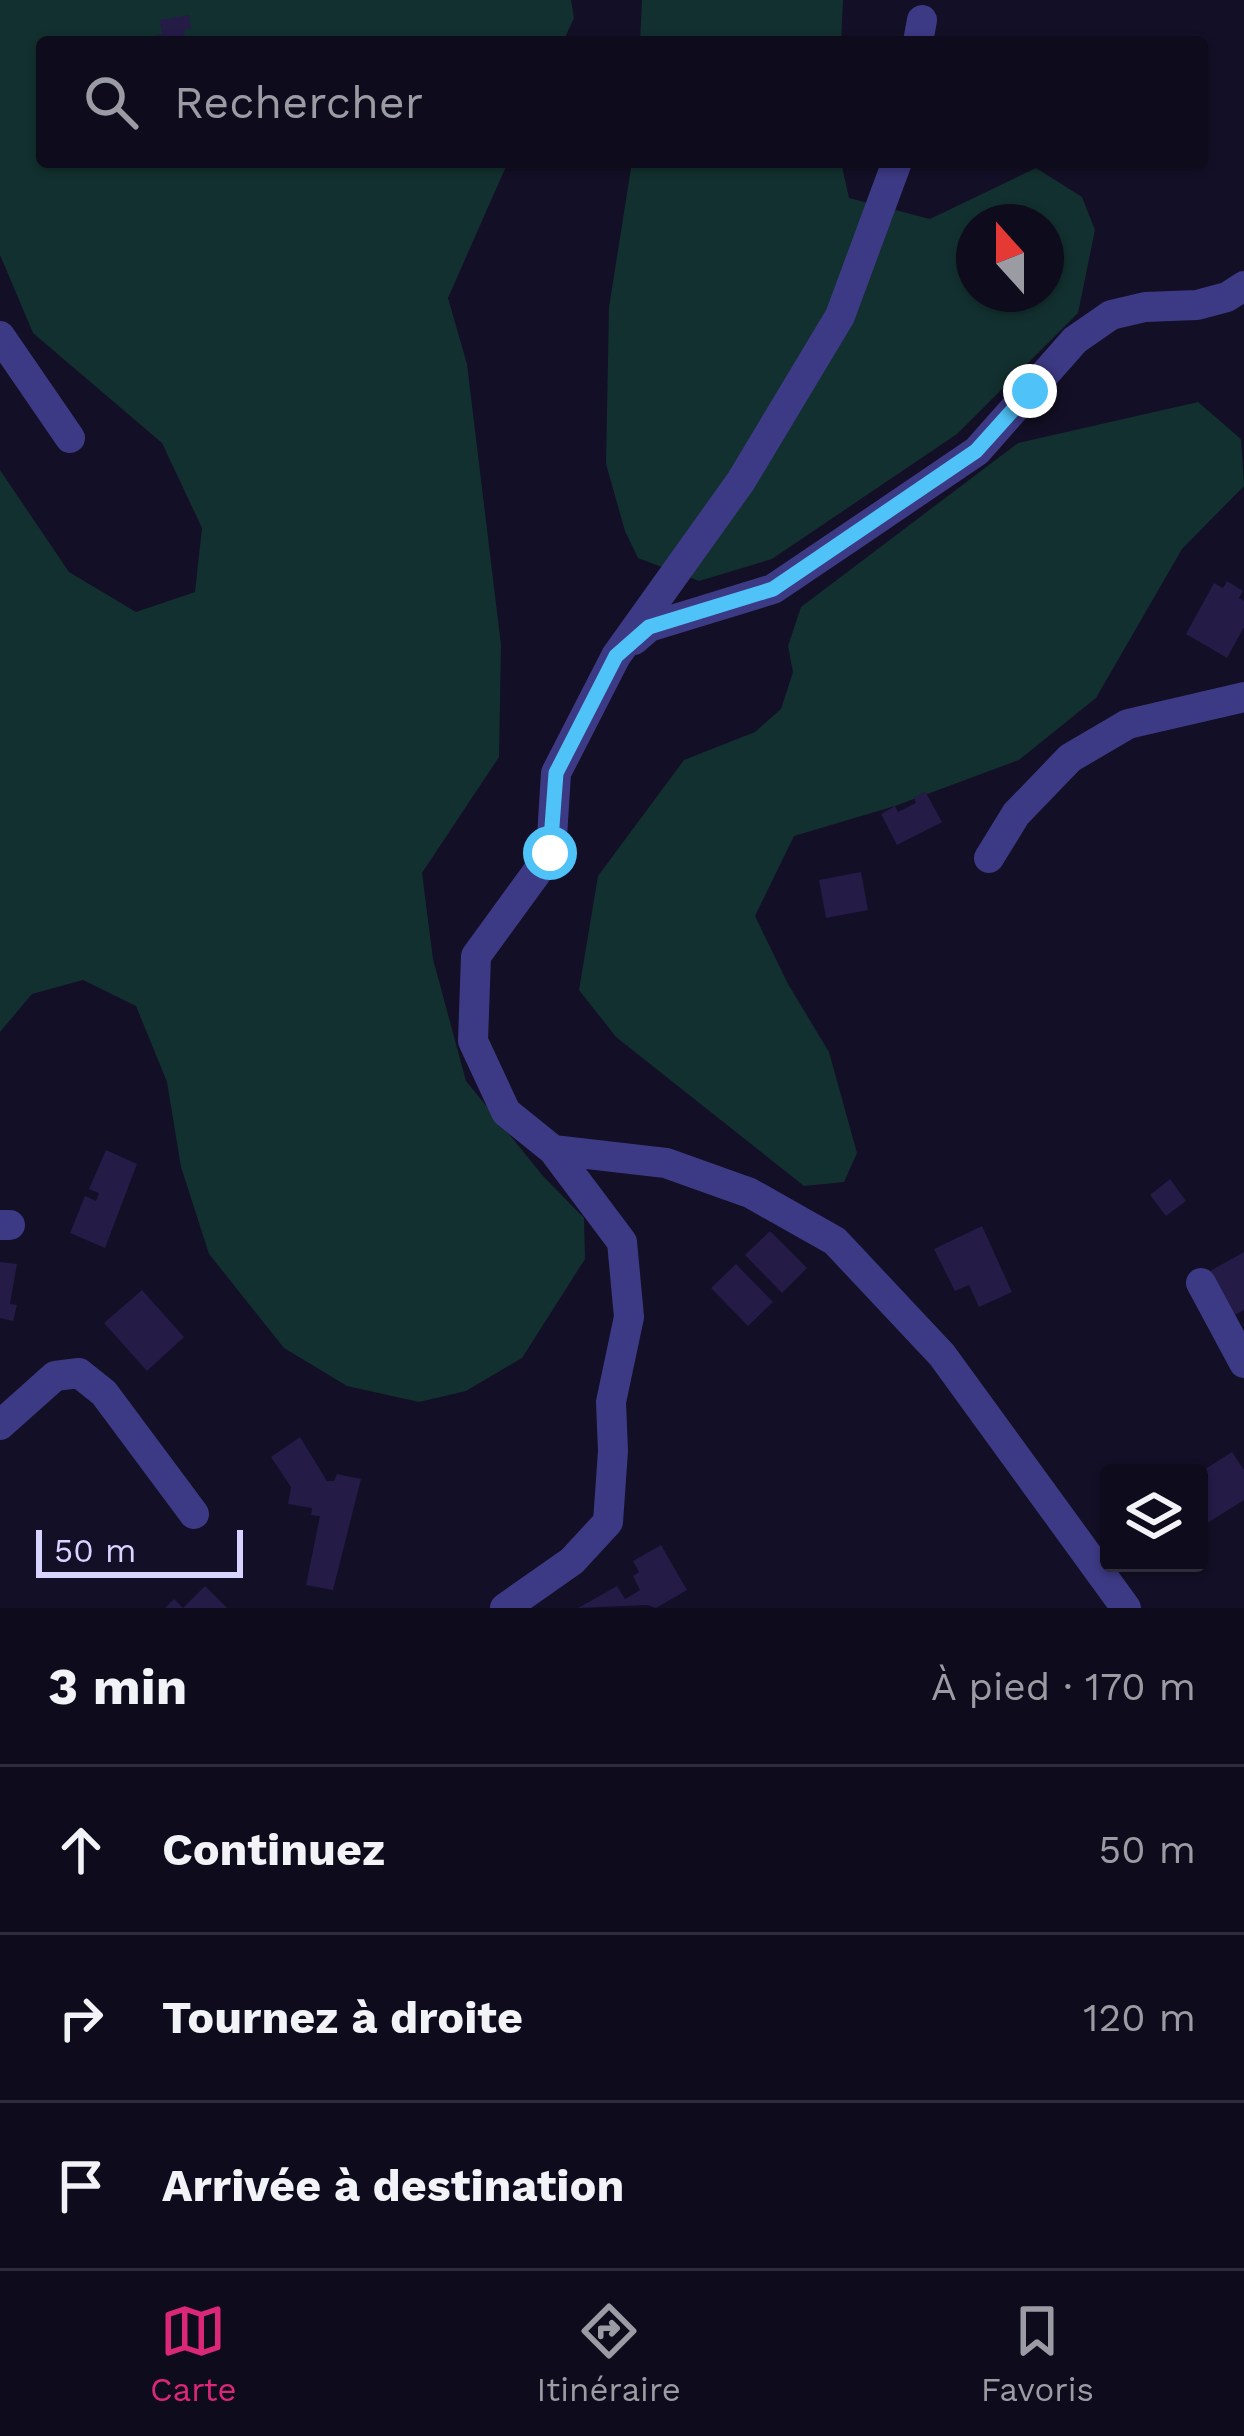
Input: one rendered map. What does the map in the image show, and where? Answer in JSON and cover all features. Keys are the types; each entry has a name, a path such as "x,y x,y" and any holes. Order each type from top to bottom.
{"street":[{"path":"505,1608 572,1561 608,1522 611,1402 629,1317 622,1242 554,1150 506,1112 472,1041 476,956 550,853 556,773 616,656 741,481 840,316 895,168"},
{"path":"616,656 649,627 773,589 958,464 976,451 1075,340 1111,315 1145,307 1197,305 1227,297 1244,286"},
{"path":"0,336 70,438"},
{"path":"989,858 1016,814 1070,758 1128,724 1244,697"},
{"path":"554,1150 666,1163 750,1192 835,1241 942,1355 1126,1608"},
{"path":"1201,1283 1244,1363"},
{"path":"0,1425 55,1376 79,1373 104,1393 194,1514"}],"green space":[{"path":"0,0 571,0 574,18 566,36 36,36 36,168 505,168 448,298 467,364 501,645 499,757 422,873 433,959 466,1081 543,1176 584,1218 585,1259 522,1358 466,1391 419,1402 347,1386 284,1348 209,1254 181,1167 167,1082 136,1006 83,980 32,994 0,1032 0,470 69,572 136,612 195,592 202,528 162,443 33,333 0,255"},
{"path":"642,0 843,0 841,36 640,36"},
{"path":"631,168 842,168 849,198 930,219 956,206 956,312 1064,312 1064,204 961,204 1036,168 1082,197 1095,230 1078,313 957,434 772,559 699,581 638,558 625,531 606,464 609,307"},
{"path":"1198,402 1241,439 1244,486 1182,549 1096,698 1019,760 895,806 794,836 755,916 829,1052 857,1153 844,1182 804,1186 616,1037 579,990 598,876 684,760 755,732 781,709 793,672 788,646 801,607 1018,443"}],"building":[{"path":"189,15 191,29 184,30 184,36 154,36 162,34 160,20"},
{"path":"1227,581 1243,591 1239,598 1244,601 1244,627 1227,658 1186,634 1214,583 1223,588"},
{"path":"925,791 942,822 897,845 881,814 916,803 914,798"},
{"path":"861,872 868,910 826,918 819,880"},
{"path":"106,1150 137,1164 105,1248 70,1233 85,1196 96,1201 99,1193 89,1189"},
{"path":"1170,1179 1186,1201 1166,1216 1150,1195"},
{"path":"982,1226 1012,1292 979,1307 969,1285 955,1291 934,1249"},
{"path":"770,1231 807,1268 782,1293 745,1255"},
{"path":"1244,1252 1244,1310 1235,1315 1210,1271"},
{"path":"0,1262 17,1264 10,1304 17,1305 13,1321 0,1318"},
{"path":"736,1264 773,1302 748,1326 711,1288"},
{"path":"142,1290 184,1337 147,1371 104,1323"},
{"path":"300,1437 327,1481 334,1481 337,1474 361,1479 333,1590 306,1585 320,1516 311,1515 312,1508 288,1504 291,1487 271,1457"},
{"path":"1232,1452 1244,1470 1244,1500 1208,1523 1208,1467"},
{"path":"661,1545 687,1590 656,1608 578,1608 617,1586 625,1599 640,1590 633,1561"},
{"path":"205,1586 227,1608 183,1608"}],"route":[{"path":"550,853 556,773 616,656 649,627 773,589 976,451 1030,391"}]}
